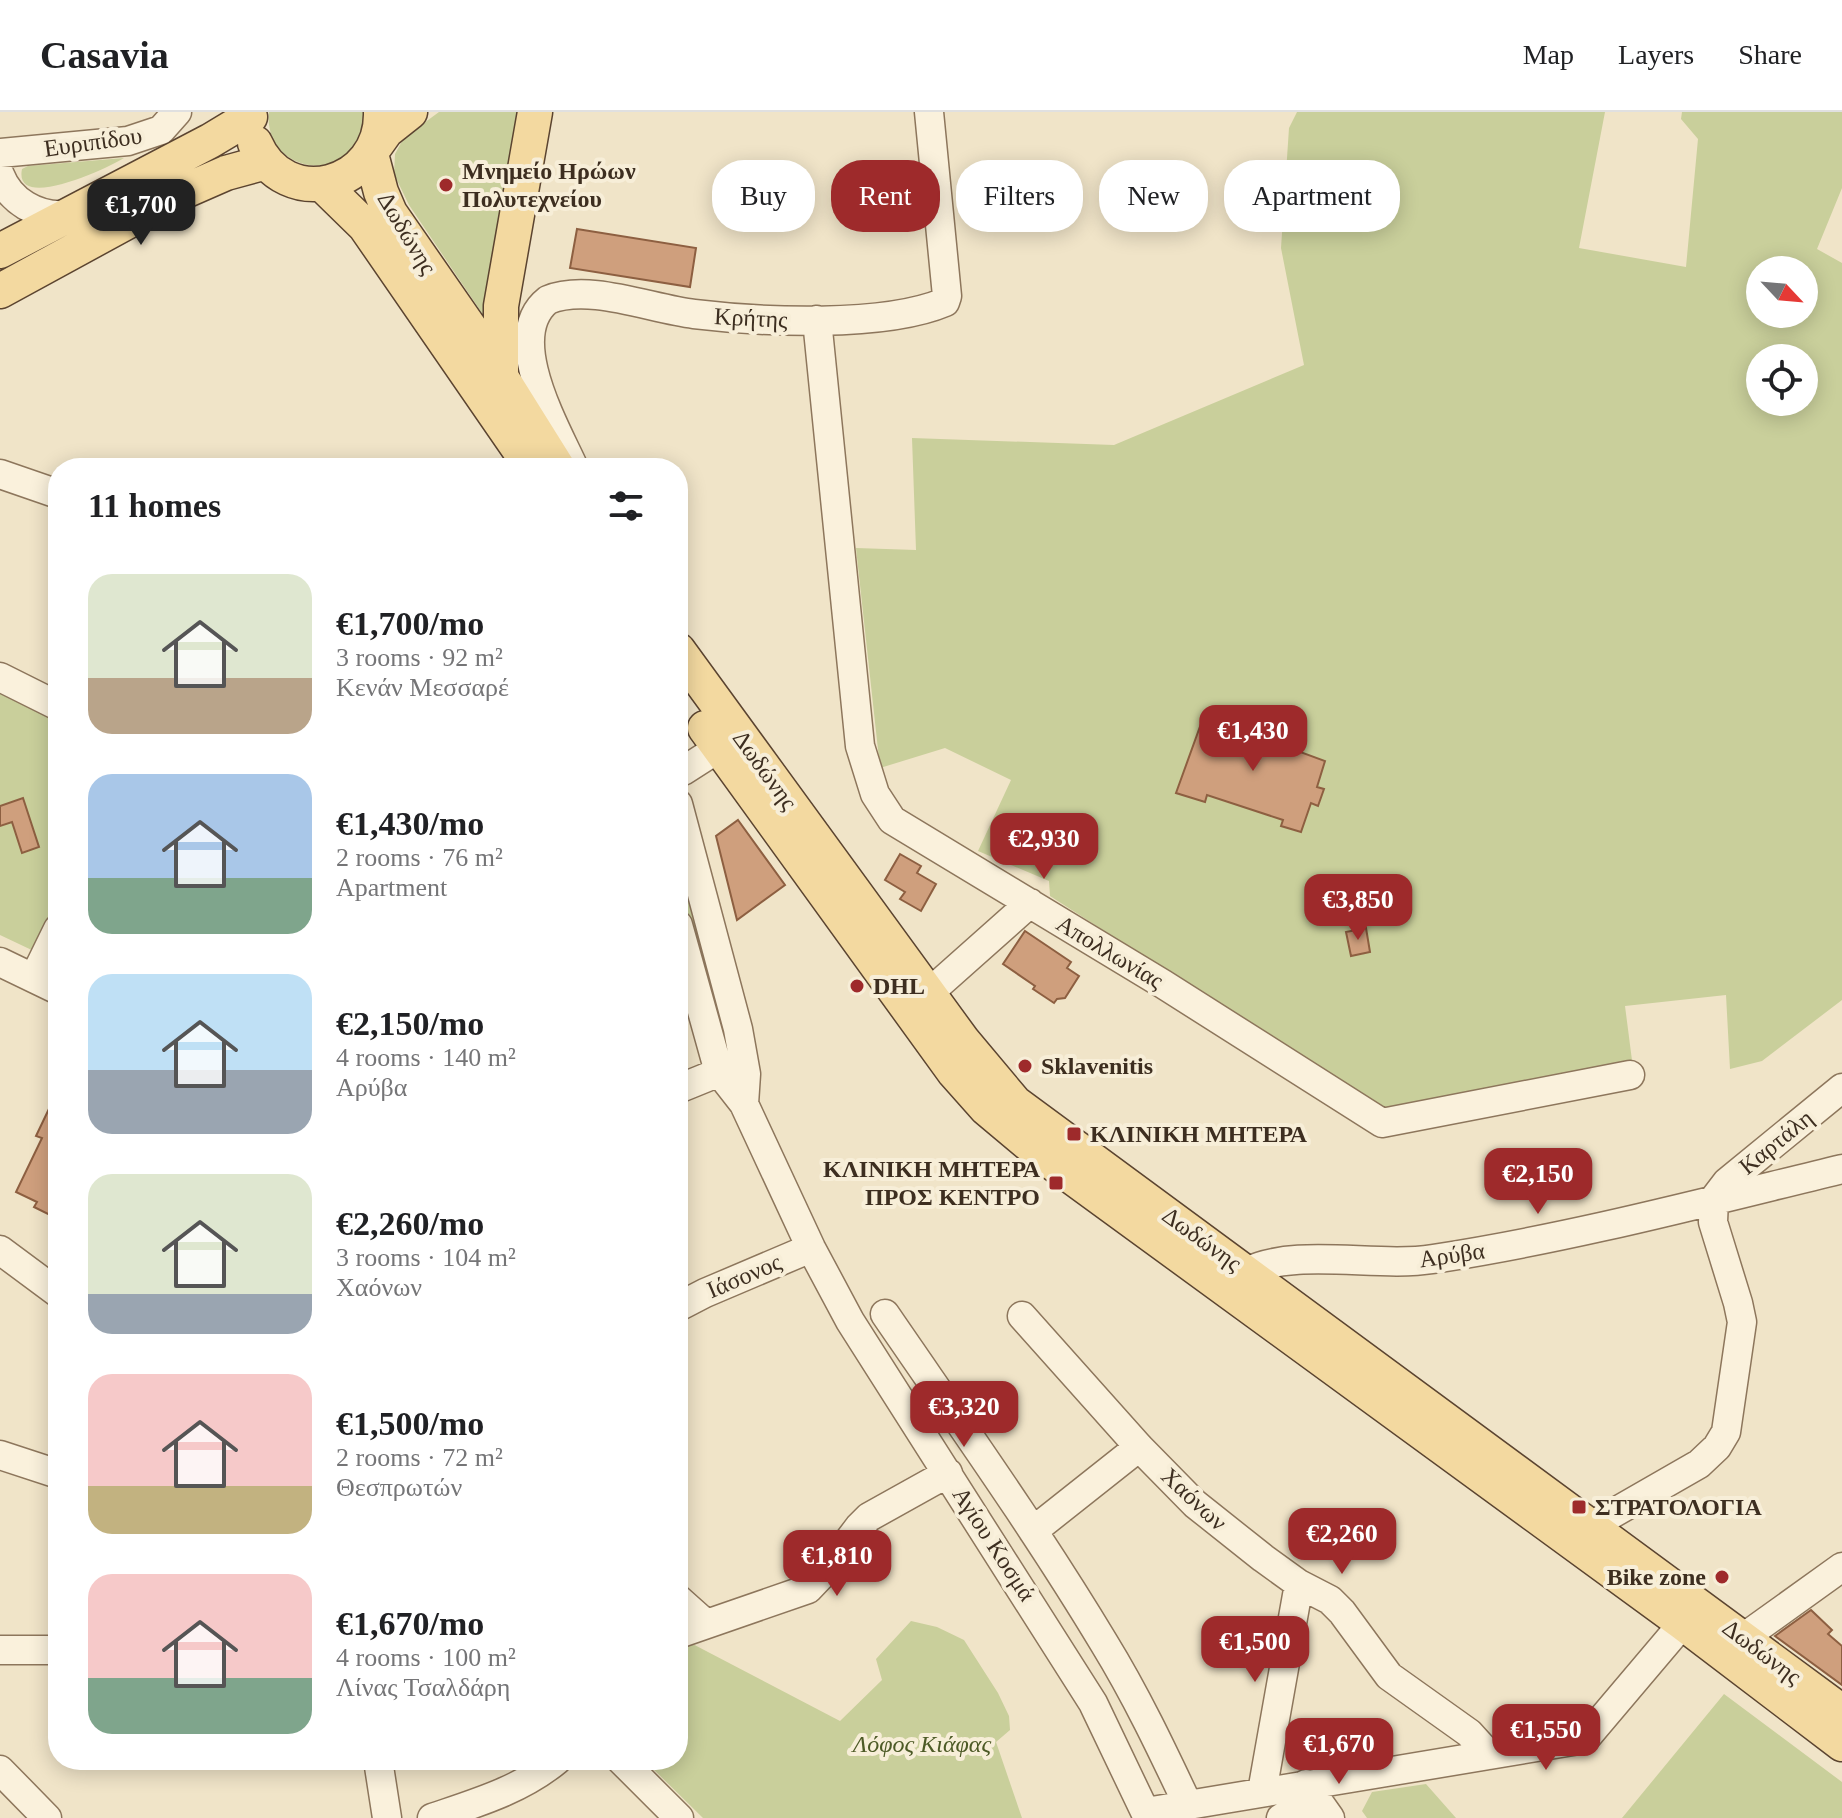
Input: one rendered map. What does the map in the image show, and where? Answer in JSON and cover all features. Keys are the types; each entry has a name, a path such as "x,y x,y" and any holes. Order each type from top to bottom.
{"main road":[{"name":"Δωδώνης","path":"266,162 293,180 322,184 352,173 373,150 381,127 381,112"},
{"path":"373,150 386,131 410,112"},
{"path":"501,376 501,306 535,112"},
{"path":"0,251 210,141 250,114 253,138 266,162 226,173 178,194 0,291"},
{"name":"Δωδώνης","path":"373,150 381,192 390,213 501,376 552,458"},
{"name":"Δωδώνης","path":"322,184 361,219 525,458"},
{"name":"Δωδώνης","path":"688,668 729,741 938,1050 986,1108 1042,1155 1691,1614 1743,1638 1842,1712"},
{"name":"Δωδώνης","path":"688,698 729,741 1015,1103 1591,1526 1842,1744"}],"street":[{"name":"Ευριπίδου","path":"0,153 128,141 161,130 177,112"},
{"name":"Κρήτης","path":"569,458 540,394 533,366 534,319 548,300 582,294 693,314 817,320 907,313 945,302 947,296 929,112"},
{"path":"0,175 8,193 30,208 48,215 65,215"},
{"name":"Απολλωνίας","path":"817,320 860,746 880,805 892,820 1382,1123 1630,1075"},
{"path":"0,474 48,491"},
{"path":"0,677 48,701"},
{"path":"688,764 729,741"},
{"name":"Αγίου Κοσμά","path":"688,852 732,1067 744,1104 811,1248 850,1321 1093,1703 1147,1815"},
{"path":"930,992 1030,903"},
{"path":"0,962 46,984"},
{"name":"Αγίου Κοσμά","path":"688,963 710,1046 732,1067"},
{"path":"688,1085 732,1067"},
{"name":"Καρτάλη","path":"1714,1199 1735,1175 1842,1088"},
{"name":"Αρύβα","path":"1246,1272 1280,1261 1428,1260 1552,1239 1842,1169"},
{"path":"1591,1526 1699,1464 1717,1447 1726,1432 1742,1322 1713,1222 1714,1199"},
{"name":"Ιάσονος","path":"688,1302 811,1248"},
{"path":"0,1250 48,1286"},
{"path":"885,1314 1033,1531 1105,1644 1145,1716 1188,1805"},
{"name":"Χαόνων","path":"1022,1316 1139,1447 1195,1504 1299,1584 1330,1600 1389,1676 1469,1733 1489,1755"},
{"path":"1033,1531 1139,1447"},
{"path":"0,1455 48,1471"},
{"path":"688,1630 808,1589 869,1517 948,1473"},
{"path":"1743,1638 1842,1567"},
{"path":"1262,1792 1299,1584"},
{"path":"688,1608 706,1624"},
{"path":"1281,1818 1318,1801 1489,1755 1581,1741 1589,1737 1691,1614"},
{"path":"0,1650 48,1650"},
{"path":"0,1770 45,1817"},
{"path":"380,1770 387,1818"},
{"path":"432,1818 508,1790 543,1770"},
{"path":"631,1770 679,1818"},
{"path":"1147,1815 1262,1792 1318,1801"}],"green space":[{"path":"269,112 364,112 359,137 347,154 331,163 313,165 295,161 280,150 271,134"},
{"path":"439,112 527,112 490,325 409,205 394,174 395,154 401,143"},
{"path":"1297,112 1605,112 1579,248 1686,267 1698,139 1681,119 1682,112 1842,112 1842,188 1817,249 1842,263 1842,1000 1762,1061 1730,1069 1726,995 1625,1006 1633,1068 1391,1108 1375,1105 1050,896 1049,881 978,851 1011,780 945,748 880,768 856,548 916,550 912,438 1114,445 1304,365 1281,248 1282,232 1400,232 1400,160 1287,160 1289,128"},
{"path":"124,158 64,183 32,187 23,182 22,169 28,166"},
{"path":"0,685 48,709 48,934 38,953 0,935"},
{"path":"688,885 726,1032 714,1035 688,935"},
{"name":"Λόφος Κιάφας","path":"911,1621 937,1627 964,1640 1009,1716 1010,1730 996,1742 1022,1818 703,1818 654,1770 688,1770 688,1642 840,1721 882,1680 876,1659"},
{"path":"1724,1694 1842,1782 1842,1818 1622,1818"},
{"path":"1426,1784 1456,1818 1367,1818 1362,1811 1372,1792"}],"building":[{"path":"577,229 696,248 690,287 570,268"},
{"path":"1264,719 1279,724 1273,742 1325,761 1317,787 1324,789 1318,806 1311,803 1301,832 1281,826 1283,820 1207,795 1205,802 1176,793 1202,721 1251,737 1255,722 1263,724"},
{"path":"23,798 39,847 22,853 12,822 0,826 0,806"},
{"path":"738,820 785,885 737,920 716,836"},
{"path":"900,854 921,866 917,873 936,884 921,911 900,899 905,892 885,880"},
{"path":"1366,928 1370,952 1351,956 1346,932"},
{"path":"1025,931 1071,962 1067,968 1079,976 1065,998 1057,999 1054,1003 1003,964"},
{"path":"48,1111 48,1214 34,1207 37,1202 16,1192 42,1138 36,1136"},
{"path":"1811,1610 1832,1630 1828,1634 1842,1646 1842,1685 1775,1636"}],"place":[{"name":"Μνημείο Ηρώων Πολυτεχνείου","path":"446,185"},
{"name":"DHL","path":"857,986"},
{"name":"Sklavenitis","path":"1025,1066"},
{"name":"ΚΛΙΝΙΚΗ ΜΗΤΕΡΑ","path":"1074,1134"},
{"name":"ΚΛΙΝΙΚΗ ΜΗΤΕΡΑ ΠΡΟΣ ΚΕΝΤΡΟ","path":"1056,1183"},
{"name":"ΣΤΡΑΤΟΛΟΓΙΑ","path":"1579,1507"},
{"name":"Bike zone","path":"1722,1577"}]}
